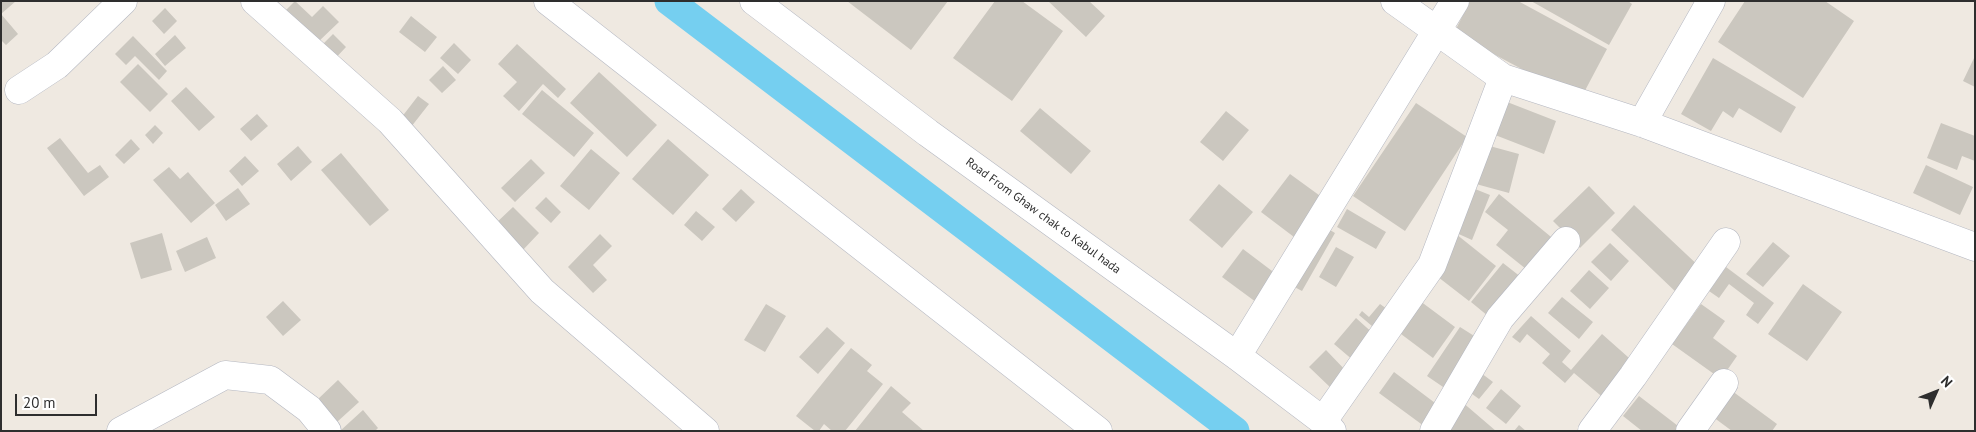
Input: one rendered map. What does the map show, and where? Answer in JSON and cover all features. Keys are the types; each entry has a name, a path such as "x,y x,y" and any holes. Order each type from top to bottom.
{"street":[{"path":"19,90 57,65 123,1"},
{"path":"255,1 390,121 542,291 705,431"},
{"path":"548,1 1098,431"},
{"name":"Road From Ghaw chak to Kabul hada","path":"754,1 928,133 1237,356 1328,426"},
{"path":"1395,1 1503,78 1642,124 1975,248"},
{"path":"1237,356 1455,1"},
{"path":"1642,124 1711,1"},
{"path":"1328,426 1432,265 1503,78"},
{"path":"1434,431 1500,318 1566,241"},
{"path":"1592,431 1633,376 1726,242"},
{"path":"121,431 225,375 270,380 309,409 326,431"},
{"path":"1690,431 1724,383"}],"building":[{"path":"1,1 16,1 1,14"},
{"path":"295,1 312,17 323,6 339,22 317,43 286,10"},
{"path":"847,1 948,1 911,50"},
{"path":"995,1 1022,1 1063,31 1012,101 953,58"},
{"path":"1048,1 1089,1 1105,16 1086,37"},
{"path":"1470,1 1518,1 1607,49 1580,100 1454,33"},
{"path":"1531,1 1628,1 1632,4 1609,45"},
{"path":"1745,1 1825,1 1854,21 1803,98 1718,42"},
{"path":"165,8 177,21 164,34 152,21"},
{"path":"1,14 18,34 6,45 1,40"},
{"path":"411,16 437,37 425,52 399,32"},
{"path":"333,34 346,47 332,62 318,49"},
{"path":"175,35 186,48 165,66 155,54"},
{"path":"133,36 167,71 159,80 135,56 126,65 115,54"},
{"path":"454,43 471,60 458,74 440,58"},
{"path":"517,44 566,89 558,98 543,84 519,111 503,96 517,82 498,64"},
{"path":"1975,56 1975,87 1963,81"},
{"path":"1713,58 1796,107 1781,133 1739,108 1733,118 1723,111 1711,131 1681,114"},
{"path":"138,64 168,94 150,112 120,82"},
{"path":"443,66 456,80 442,93 429,80"},
{"path":"599,72 657,125 627,157 570,103"},
{"path":"186,87 215,117 199,131 171,101"},
{"path":"542,90 594,133 574,157 522,114"},
{"path":"418,96 429,104 411,127 401,118"},
{"path":"1502,100 1556,121 1544,154 1490,133"},
{"path":"1416,103 1467,137 1405,231 1353,196"},
{"path":"1040,108 1091,151 1071,174 1020,131"},
{"path":"1226,111 1249,130 1223,161 1200,142"},
{"path":"257,114 268,126 251,141 240,129"},
{"path":"1941,123 1975,136 1975,161 1962,156 1957,170 1927,158"},
{"path":"155,125 163,133 153,144 145,135"},
{"path":"60,138 88,173 100,165 109,177 84,196 47,148"},
{"path":"131,139 140,149 124,164 115,155"},
{"path":"668,139 709,175 673,215 632,179"},
{"path":"1486,145 1519,154 1509,193 1476,184"},
{"path":"298,146 312,162 291,181 277,164"},
{"path":"591,149 620,173 589,210 560,186"},
{"path":"341,153 389,210 370,226 321,170"},
{"path":"245,156 259,171 242,186 229,171"},
{"path":"531,159 545,173 515,202 501,188"},
{"path":"1926,165 1973,187 1960,215 1913,193"},
{"path":"169,167 180,179 188,172 215,203 191,223 153,180"},
{"path":"1290,174 1323,198 1294,237 1261,212"},
{"path":"1219,184 1253,212 1222,248 1189,220"},
{"path":"1589,186 1615,213 1580,248 1553,221"},
{"path":"1470,187 1490,195 1472,240 1452,231"},
{"path":"238,188 250,204 226,221 215,205"},
{"path":"741,189 755,202 736,222 722,209"},
{"path":"1499,194 1556,241 1531,273 1496,245 1508,230 1485,212"},
{"path":"546,197 561,212 551,223 535,208"},
{"path":"1634,205 1703,270 1679,295 1611,230"},
{"path":"513,207 539,233 522,251 495,224"},
{"path":"1347,209 1386,232 1376,249 1337,227"},
{"path":"696,211 715,227 702,241 684,225"},
{"path":"1320,224 1335,233 1302,291 1287,283"},
{"path":"162,233 172,270 141,279 130,243"},
{"path":"600,234 612,246 593,265 607,280 593,293 568,267"},
{"path":"1456,234 1496,266 1469,301 1429,270"},
{"path":"207,237 216,258 185,272 176,251"},
{"path":"1773,242 1790,256 1763,287 1746,274"},
{"path":"1610,243 1629,261 1611,281 1591,262"},
{"path":"1336,247 1354,257 1336,287 1319,277"},
{"path":"1243,249 1280,277 1260,305 1222,277"},
{"path":"1503,263 1526,281 1494,321 1471,302"},
{"path":"1726,267 1774,303 1758,324 1746,315 1754,303 1729,284 1719,298 1709,291"},
{"path":"1589,270 1609,288 1590,309 1570,291"},
{"path":"1803,284 1842,312 1807,361 1768,334"},
{"path":"1562,297 1593,322 1579,339 1548,313"},
{"path":"1416,298 1455,327 1433,358 1393,328"},
{"path":"283,301 301,320 283,336 266,317"},
{"path":"766,304 786,316 765,352 744,340"},
{"path":"1380,304 1394,314 1379,332 1359,315 1362,311 1369,317"},
{"path":"1701,304 1725,321 1713,338 1737,356 1721,379 1672,344"},
{"path":"1531,316 1571,351 1562,362 1571,370 1602,334 1637,365 1606,400 1574,373 1565,383 1542,363 1550,354 1527,334 1520,343 1512,337"},
{"path":"1356,318 1376,336 1354,361 1334,344"},
{"path":"827,327 845,343 818,374 799,357"},
{"path":"1460,327 1479,339 1446,389 1427,376"},
{"path":"851,348 872,365 867,371 883,384 845,431 832,431 824,424 819,431 815,431 796,416"},
{"path":"1326,350 1348,373 1332,389 1309,367"},
{"path":"1394,372 1443,409 1428,429 1379,393"},
{"path":"1481,373 1493,382 1479,399 1468,391"},
{"path":"338,380 359,402 337,422 317,400"},
{"path":"891,386 911,403 902,412 924,431 855,431"},
{"path":"1728,388 1777,424 1772,431 1732,431 1709,414"},
{"path":"1501,389 1521,406 1506,424 1486,408"},
{"path":"1639,396 1682,429 1680,431 1642,431 1623,416"},
{"path":"1461,401 1496,431 1451,431 1442,423"},
{"path":"363,410 378,428 375,431 340,431"},
{"path":"1519,425 1526,431 1514,431"}],"waterway":[{"path":"669,1 1235,431"}]}
